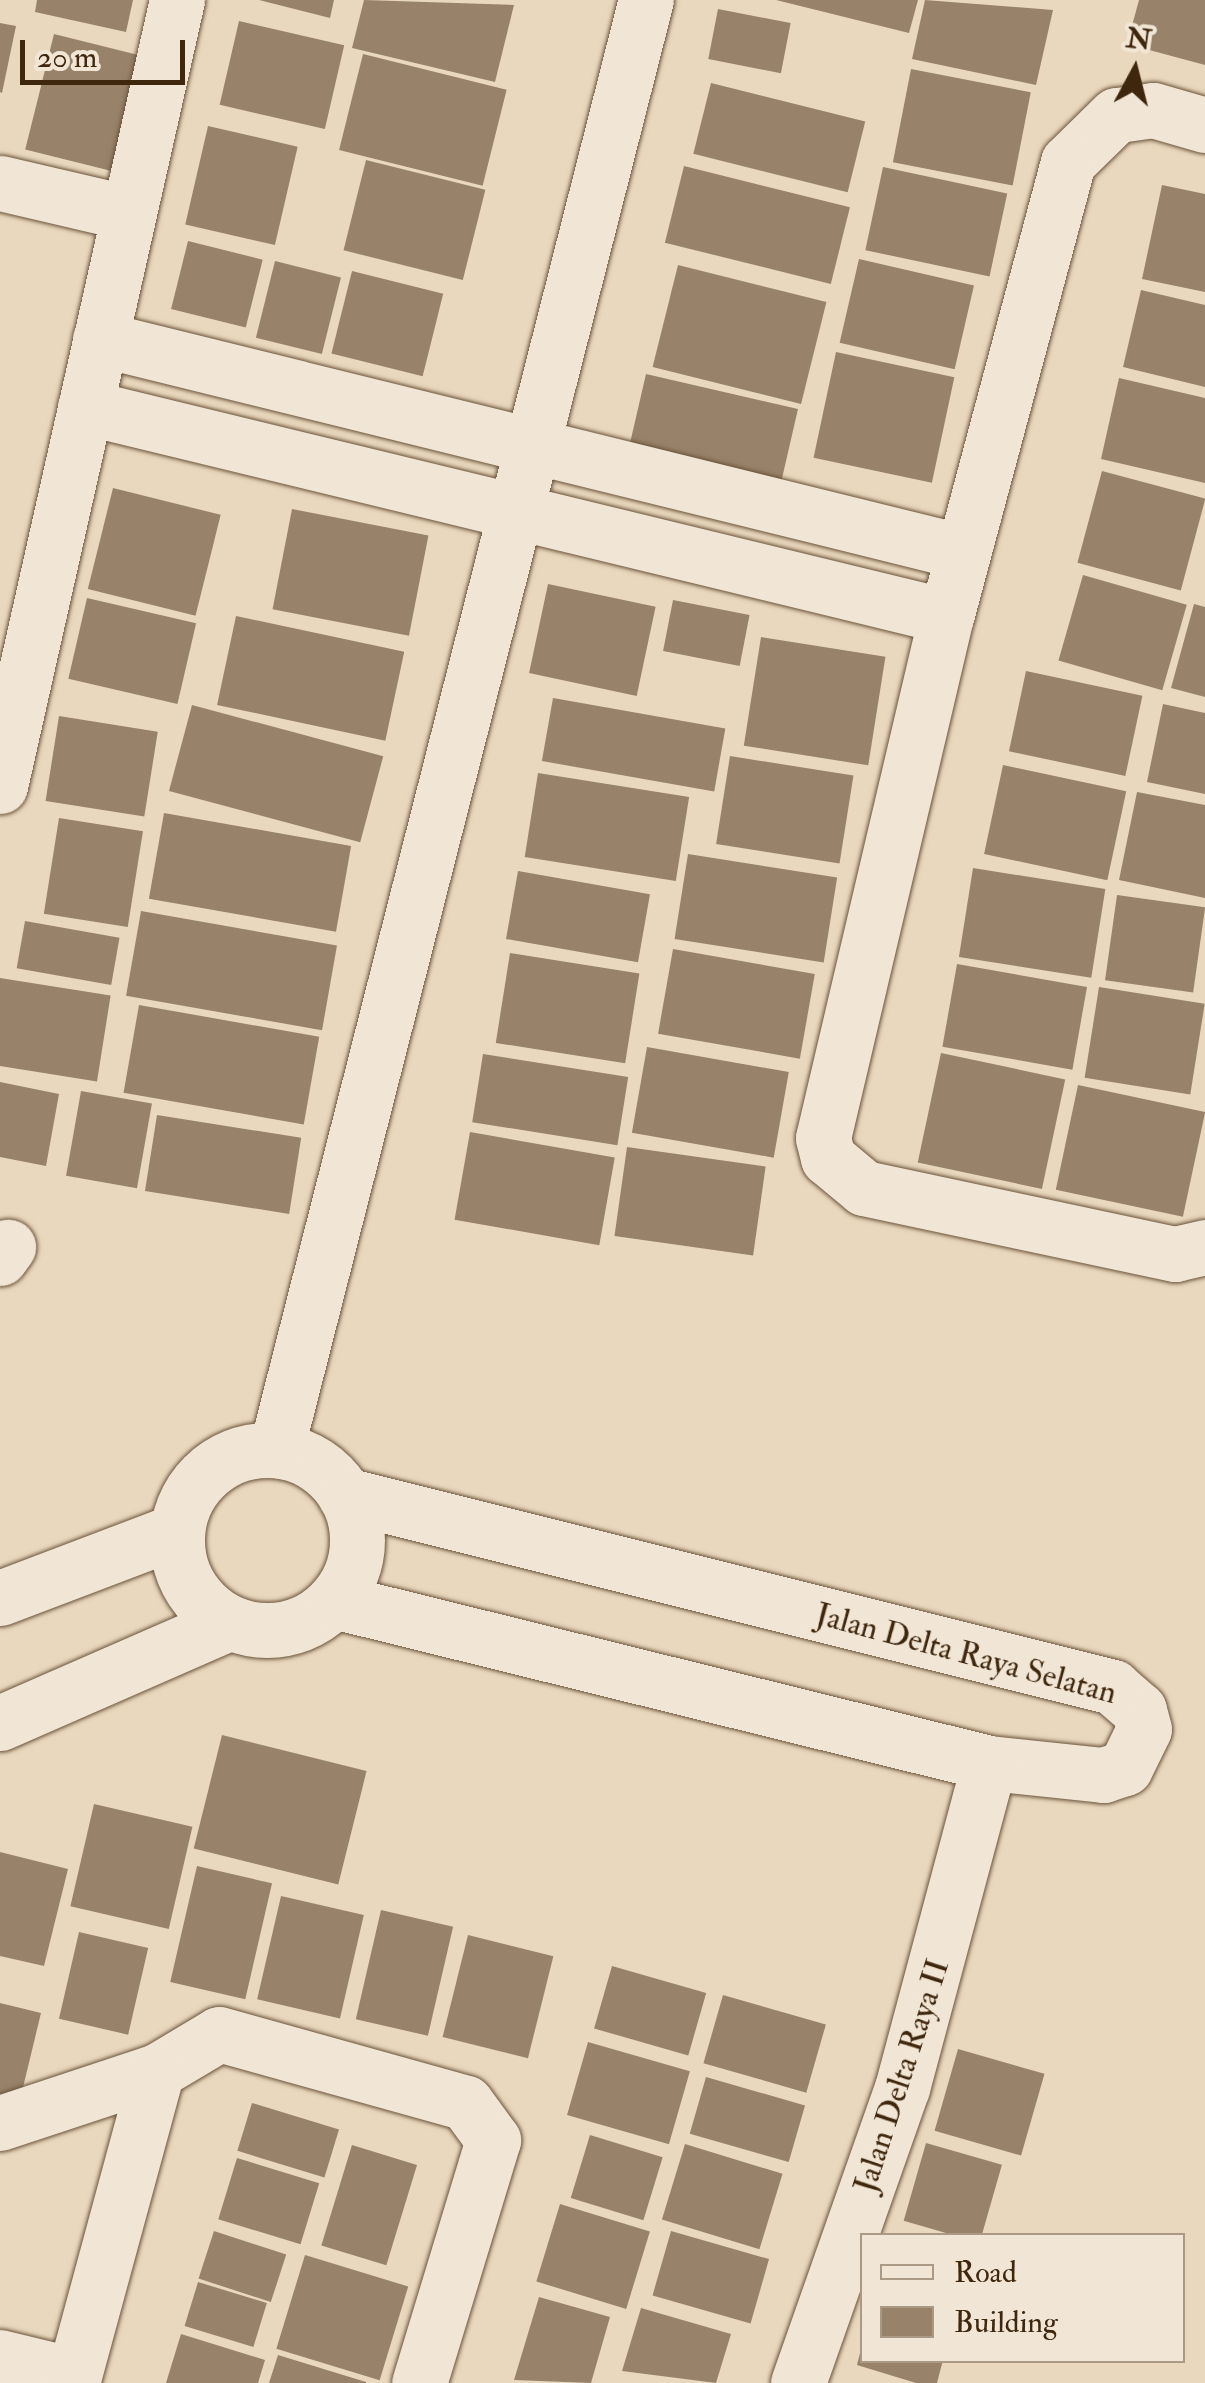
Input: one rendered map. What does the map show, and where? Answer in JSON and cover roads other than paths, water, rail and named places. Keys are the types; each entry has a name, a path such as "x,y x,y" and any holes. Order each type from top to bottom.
{"street":[{"path":"0,786 18,626 86,407 177,0"},
{"path":"276,1450 646,0"},
{"path":"1205,125 1153,110 1116,115 1068,162 946,616 824,1138 828,1158 864,1188 1175,1254 1205,1246"},
{"path":"0,183 128,213"},
{"path":"100,338 964,552"},
{"path":"86,407 946,616"},
{"path":"0,1724 230,1623 286,1629 334,1601 357,1550 346,1496 316,1465 276,1450 248,1451 198,1479 176,1531 187,1586 230,1623"},
{"name":"Jalan Delta Raya Selatan","path":"334,1601 988,1763 1103,1776 1125,1768 1144,1729 1139,1710 1113,1687 346,1496"},
{"path":"0,1598 176,1531"},
{"name":"Jalan Delta Raya II","path":"798,2383 902,2088 988,1763"},
{"path":"0,2124 157,2071 219,2034 480,2112 494,2140 419,2383"},
{"path":"0,2357 73,2379 157,2071"}]}
